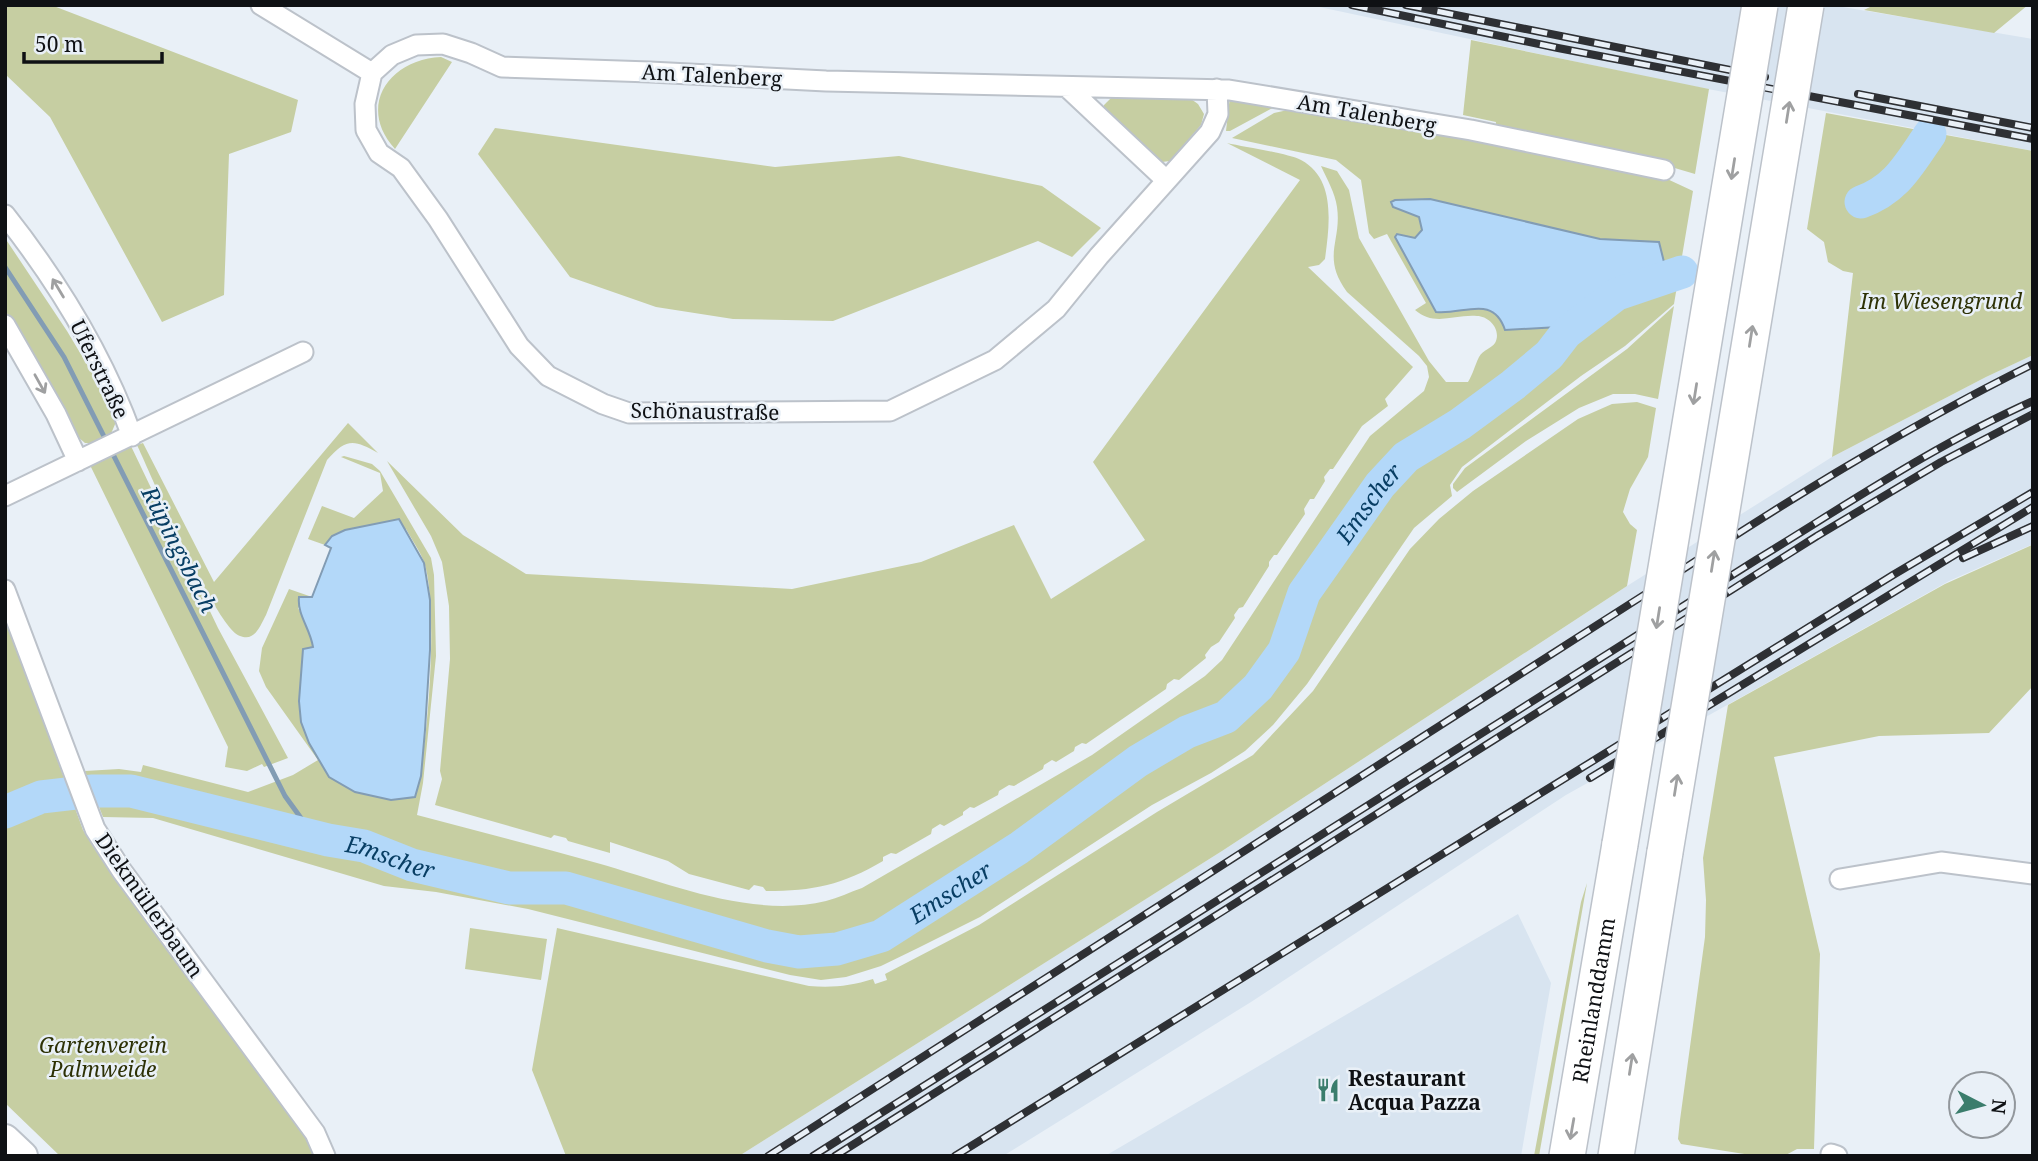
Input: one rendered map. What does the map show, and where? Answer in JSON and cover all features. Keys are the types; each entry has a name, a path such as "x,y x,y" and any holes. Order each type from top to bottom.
{"highway":[{"name":"Rheinlanddamm","path":"1567,1156 1760,5"},
{"path":"1616,1156 1806,5"}],"main road":[{"path":"5,1139 23,1156"}],"street":[{"path":"261,5 372,74"},
{"name":"Am Talenberg","path":"372,74 392,55 416,45 443,44 502,67 826,81 1217,89 1471,130 1664,170"},
{"name":"Schönaustraße","path":"372,74 365,104 366,130 379,153 401,168 438,219 519,346 548,376 603,404 629,413 890,411 995,360 1056,309 1210,132 1218,114 1217,89"},
{"path":"1067,87 1166,180"},
{"name":"Uferstraße","path":"5,215 42,261 81,326 120,403 128,437 303,352"},
{"path":"5,326 85,458"},
{"path":"5,496 128,437"},
{"name":"Diekmüllerbaum","path":"5,590 95,829 122,871 293,1101 315,1133 325,1156"},
{"path":"1840,879 1941,862 2033,874"}],"shaded area":[{"path":"1310,5 1831,5 2033,39 2033,151 1666,81"},
{"path":"2033,355 2033,544 1949,581 1566,795 1251,1002 1003,1156 739,1156 1222,851 1627,586 1832,457"},
{"path":"1518,914 1551,983 1521,1156 1105,1156"}],"green space":[{"path":"5,5 51,5 298,100 291,132 229,154 224,295 162,322 50,117 5,74"},
{"path":"1874,5 2028,5 1994,33 1864,10"},
{"path":"1471,40 1709,89 1695,174 1651,161 1495,131 1496,122 1463,115"},
{"path":"441,57 452,62 395,149 384,133 379,117 379,102 384,88 407,66"},
{"path":"1230,96 1280,104 1226,131"},
{"path":"1111,98 1191,99 1204,114 1201,125 1170,161 1162,162 1104,110 1104,105"},
{"path":"1297,108 1650,171 1693,191 1674,304 1625,346 1581,376 1462,467 1450,485 1452,496 1414,528 1307,684 1273,725 1245,751 1152,805 980,917 881,966 846,977 821,980 790,975 528,909 436,892 384,886 153,818 103,817 85,771 119,769 141,772 143,765 248,792 293,775 318,760 266,687 259,671 262,648 289,589 312,597 298,608 310,629 312,640 299,701 305,732 318,759 329,776 415,797 424,748 430,679 431,610 424,562 406,529 332,536 325,545 308,539 322,506 354,518 383,491 380,473 341,457 344,456 372,464 380,471 431,558 434,575 436,656 423,783 417,815 710,896 769,905 798,905 826,901 862,888 1092,755 1205,676 1222,660 1370,436 1424,391 1429,377 1427,366 1347,292 1339,279 1334,259 1337,207 1321,166 1337,171 1349,190 1359,238 1429,361 1446,382 1468,382 1479,357 1494,345 1497,338 1496,329 1486,318 1469,316 1437,319 1415,310 1426,303 1387,234 1374,239 1369,233 1361,180 1336,160 1232,138 1274,113"},
{"name":"Im Wiesengrund","path":"1826,113 2033,151 2033,355 1832,457 1853,273 1843,271 1828,262 1824,242 1807,229"},
{"path":"495,128 775,167 899,156 1042,186 1101,228 1072,257 1038,241 833,321 733,319 656,307 570,277 478,154"},
{"path":"1227,143 1294,157 1313,168 1325,191 1329,219 1325,259 1319,265 1308,267 1413,367 1385,399 1388,406 1362,426 1333,469 1324,477 1325,481 1314,499 1310,499 1304,509 1305,514 1277,555 1269,562 1269,566 1243,607 1234,615 1235,618 1219,642 1205,655 1206,658 1179,680 1174,679 1167,684 1166,689 1056,762 1052,760 1044,765 1043,769 1014,786 1009,785 999,791 998,795 974,808 970,807 963,815 944,826 940,824 932,829 931,834 896,854 883,857 883,861 868,869 841,881 813,888 766,891 763,887 754,885 749,890 689,874 668,861 610,842 610,853 568,841 566,838 554,835 551,838 435,805 442,779 440,771 450,659 449,606 442,562 431,536 387,461 463,535 526,574 792,589 921,562 1014,525 1051,599 1145,540 1093,462 1300,180"},
{"path":"5,238 67,331 113,408 116,422 110,436 93,443 85,443 72,432 51,386 5,310"},
{"path":"1674,306 1658,399 1635,394 1613,394 1579,408 1526,441 1457,492 1453,488 1465,468 1627,349"},
{"path":"1637,402 1656,408 1648,457 1630,489 1623,512 1637,530 1627,586 1222,851 739,1156 566,1156 532,1070 557,928 809,986 841,986 873,979 875,984 887,980 885,974 979,925 1157,812 1253,755 1313,691 1410,549 1439,519 1473,491 1578,419 1612,404"},
{"path":"348,423 378,453 363,445 351,443 345,444 327,460 266,615 253,635 240,636 229,627 201,580 137,445 143,443 214,582"},
{"path":"130,444 218,628 288,758 264,767 262,764 247,771 225,767 228,747 89,463"},
{"path":"2032,545 2033,686 1989,733 1879,736 1774,757 1820,954 1814,1149 1797,1149 1784,1156 1757,1156 1681,1144 1678,1139 1680,1120 1705,937 1703,858 1728,705 1945,584"},
{"name":"Gartenverein Palmweide","path":"5,617 83,830 301,1128 315,1156 60,1156 5,1103"},
{"path":"1587,883 1539,1156 1534,1156 1581,902"},
{"path":"470,928 547,939 541,980 465,969"}],"water":[{"path":"1430,199 1600,239 1659,242 1665,266 1616,281 1568,315 1559,327 1505,330 1500,319 1485,309 1436,312 1395,237 1397,234 1415,238 1422,230 1419,217 1393,207 1391,202"},
{"path":"399,519 424,563 430,600 430,650 421,776 415,797 391,800 355,792 329,777 309,743 301,722 299,701 303,649 313,647 300,610 299,597 312,597 331,548 325,545 332,536 345,530"}],"waterway":[{"name":"Emscher","path":"1861,202 1893,183 1930,134"},
{"name":"Rüpingsbach","path":"5,267 64,357 285,796 306,825 328,840"},
{"name":"Emscher","path":"5,812 41,797 93,791 131,791 328,840 364,846 412,865 509,888 566,888 767,946 799,952 837,949 881,936 1019,848 1138,761 1187,732 1226,717 1258,687 1284,651 1304,593 1380,485 1406,457 1460,424 1513,385 1549,355 1566,333 1617,294 1682,272"}],"railway":[{"path":"1352,5 1558,48 2033,139"},
{"path":"1406,5 1765,77"},
{"path":"1858,94 2033,128"},
{"path":"768,1156 1788,502 1933,416 2033,364"},
{"path":"813,1156 1756,560 1926,456 2033,401"},
{"path":"835,1156 1817,536 1941,462 2033,414"},
{"path":"955,1156 1893,575 2033,492"},
{"path":"1590,778 2033,507"},
{"path":"1963,558 2033,526"}],"place":[{"name":"Restaurant Acqua Pazza","path":"1328,1090"}]}
